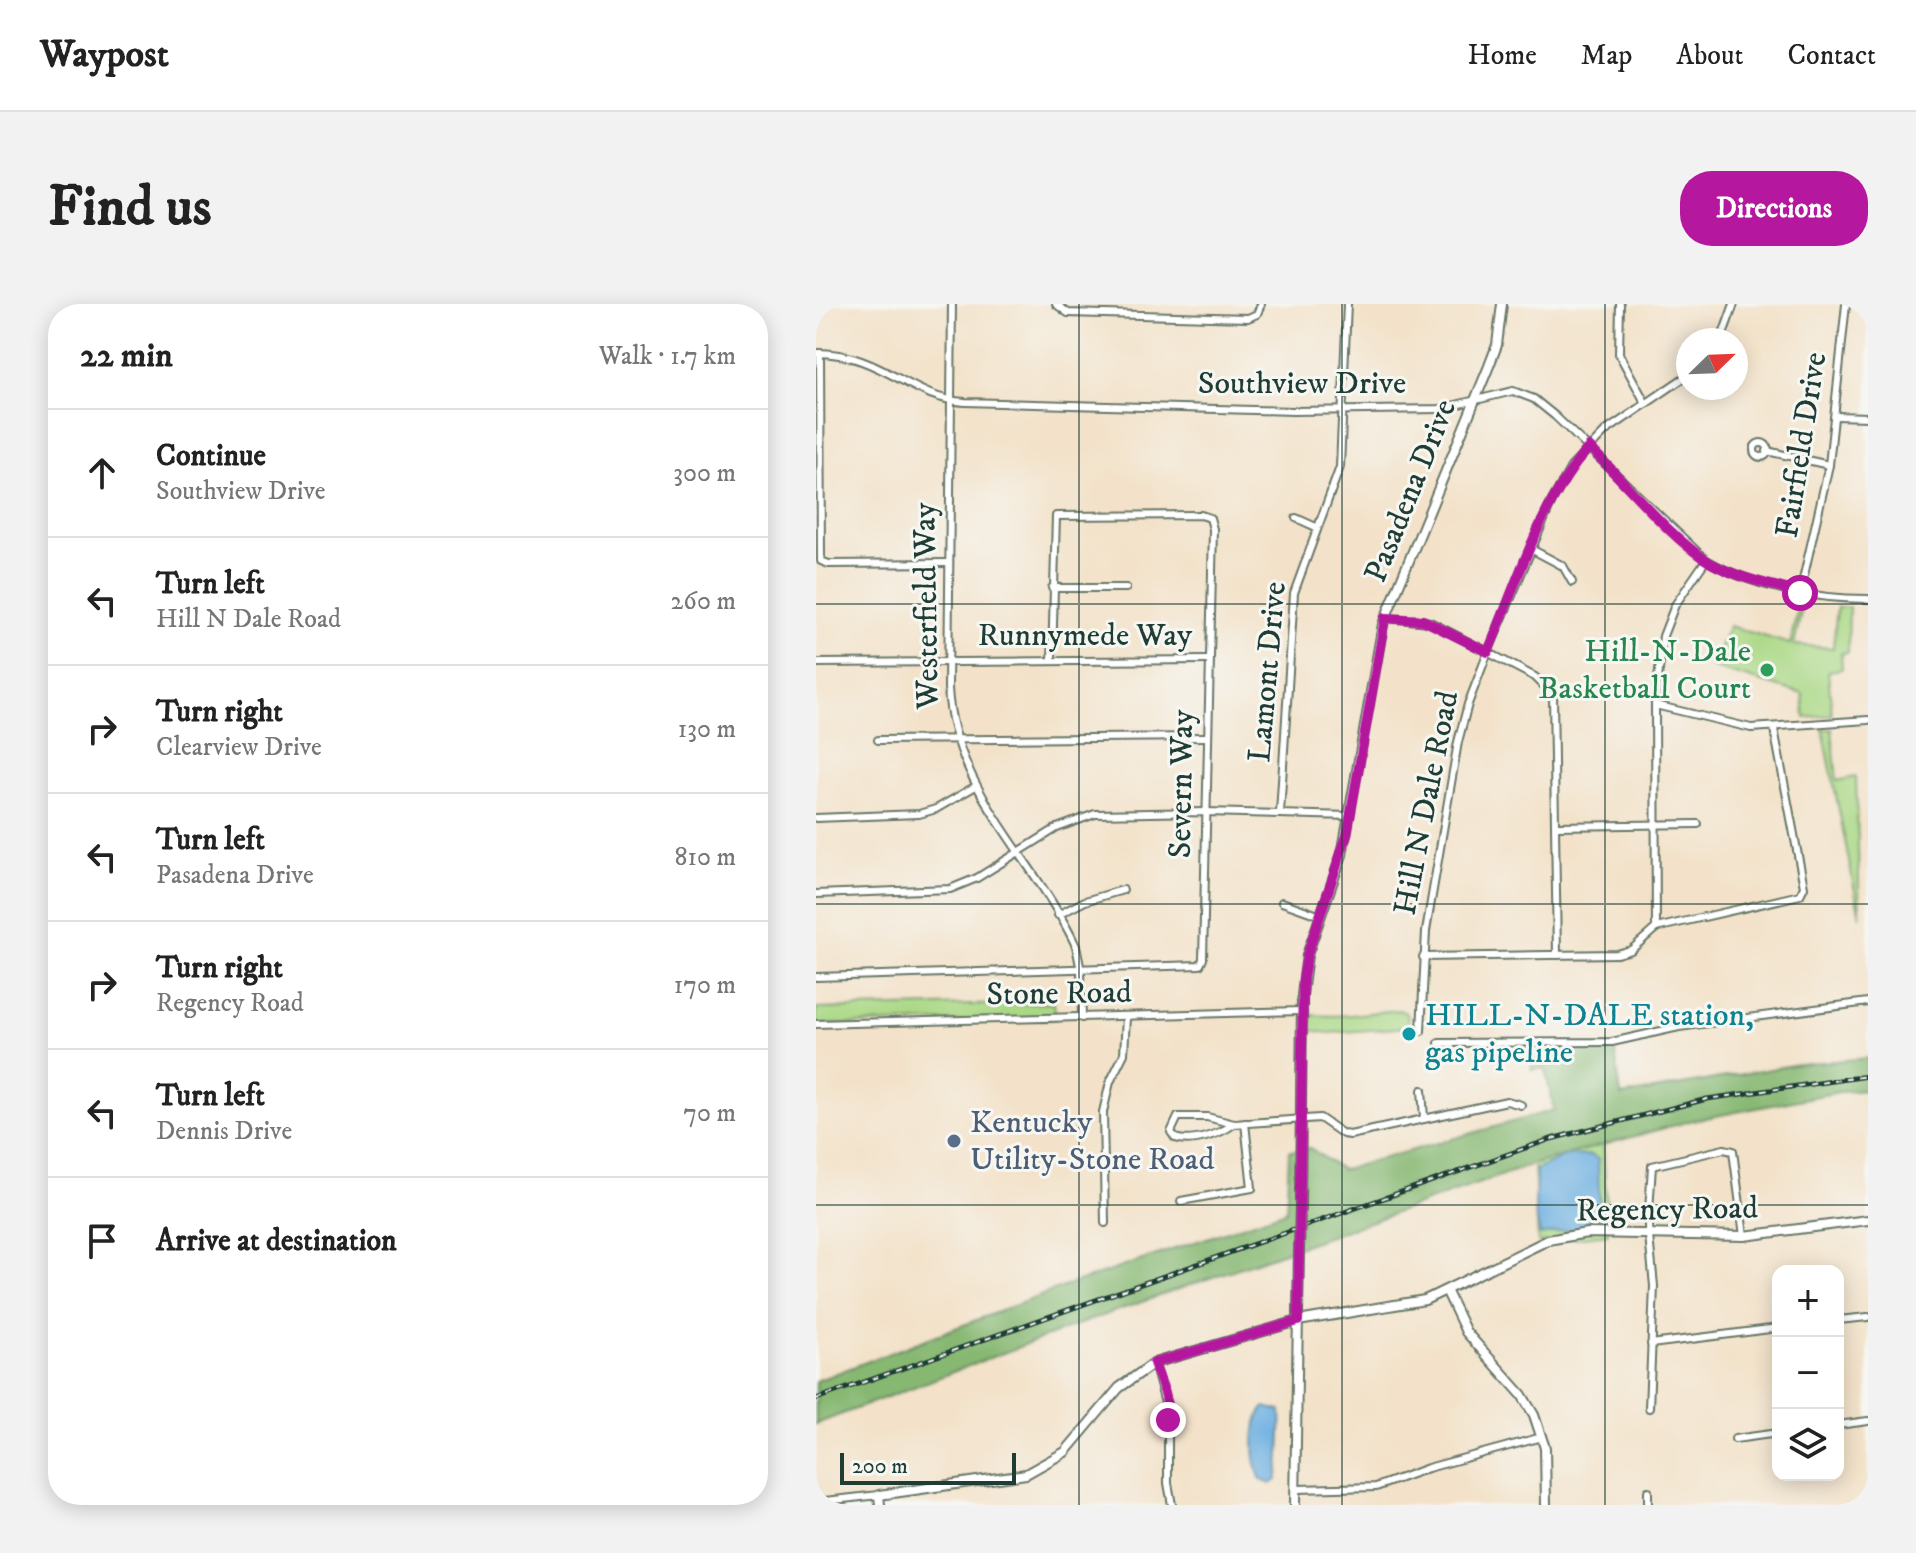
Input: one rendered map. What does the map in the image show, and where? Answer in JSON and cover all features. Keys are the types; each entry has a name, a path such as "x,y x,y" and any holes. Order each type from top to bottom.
{"street":[{"name":"Westerfield Way","path":"952,304 948,661 949,706 955,739 976,786 1076,946 1081,971 1082,1018"},
{"path":"1056,304 1068,313 1248,318 1257,314 1261,304"},
{"name":"Lamont Drive","path":"1280,813 1294,593 1340,467 1347,304"},
{"name":"Pasadena Drive","path":"1295,1505 1305,964 1342,855 1385,618 1497,345 1502,304"},
{"path":"1620,304 1619,354 1646,404"},
{"path":"1725,328 1734,304"},
{"name":"Fairfield Drive","path":"1800,593 1829,465 1846,304"},
{"name":"Southview Drive","path":"818,353 850,355 870,361 950,401 1343,410 1439,409 1501,392 1523,394 1541,403 1681,540 1706,560 1729,572 1800,593 1868,599"},
{"path":"818,353 821,561 829,564 949,563"},
{"name":"Hill N Dale Road","path":"1421,1031 1423,957 1460,734 1488,652 1561,482 1589,447 1676,383"},
{"path":"1836,416 1868,417"},
{"path":"1767,451 1829,465"},
{"name":"Severn Way","path":"816,977 1200,965 1213,529 1206,516 1056,516 1052,660"},
{"path":"1296,518 1316,527"},
{"path":"1531,549 1563,566 1572,582"},
{"path":"1656,928 1655,705 1666,626 1675,605 1706,560"},
{"path":"1052,588 1126,588"},
{"path":"1385,618 1423,620 1535,677 1553,695 1557,955"},
{"name":"Runnymede Way","path":"816,663 1209,660"},
{"path":"1655,705 1729,726 1774,729 1868,720"},
{"path":"1423,957 1625,952 1656,928 1796,897 1803,892 1774,729"},
{"path":"878,740 1207,737"},
{"path":"816,818 919,814 936,809 976,786"},
{"path":"816,894 950,889 977,878 1081,817 1109,813 1206,812 1350,816"},
{"path":"1556,826 1698,824"},
{"path":"1058,915 1085,901 1123,890"},
{"path":"1282,902 1321,916"},
{"path":"1439,1043 1612,1042 1679,1027 1868,1002"},
{"name":"Stone Road","path":"816,1024 1302,1011"},
{"path":"1105,1223 1103,1112 1110,1082 1124,1054 1126,1017"},
{"path":"1422,1090 1424,1118"},
{"path":"1234,1124 1224,1131 1187,1140 1175,1138 1171,1132 1178,1117 1188,1115 1234,1124 1320,1118 1343,1134 1350,1135 1507,1101 1521,1105"},
{"path":"1181,1201 1252,1188 1245,1123"},
{"path":"1649,1408 1654,1286 1648,1235 1652,1166 1728,1148 1736,1156 1744,1236"},
{"name":"Regency Road","path":"816,1502 880,1500 1010,1479 1047,1465 1080,1438 1119,1388 1154,1363 1298,1321 1425,1300 1447,1292 1548,1240 1587,1233 1744,1236 1868,1220"},
{"path":"1447,1292 1478,1349 1529,1405 1542,1437 1546,1505"},
{"path":"1844,1319 1868,1317"},
{"path":"1651,1344 1772,1329"},
{"path":"1154,1363 1168,1414 1168,1483 1172,1505"},
{"path":"1844,1424 1868,1421"},
{"path":"1735,1439 1772,1434"},
{"path":"1296,1489 1376,1487 1428,1468 1542,1437"},
{"path":"1648,1491 1648,1505"}],"green space":[{"path":"1800,598 1804,598 1794,645 1833,648 1837,607 1849,607 1848,652 1841,653 1842,669 1828,671 1832,715 1805,718 1803,694 1711,667 1729,626 1790,644"},
{"path":"1823,729 1832,729 1837,781 1856,777 1860,917"},
{"path":"1054,1003 1056,1019 816,1025 816,1009"},
{"path":"1400,1010 1407,1014 1409,1027 1329,1033 1310,1030 1312,1015"},
{"path":"1533,1049 1615,1051 1621,1096 1798,1064 1868,1058 1868,1090 1839,1092 1690,1121 1534,1164 1082,1323 816,1424 816,1381 1066,1286 1286,1211 1289,1151 1310,1148 1342,1170 1554,1110 1545,1068 1531,1070"},
{"path":"1603,1143 1608,1234 1538,1243 1534,1164"}],"water":[{"path":"1591,1155 1598,1159 1600,1224 1540,1235 1535,1212 1536,1170 1565,1156"},
{"path":"1265,1407 1281,1411 1278,1475 1271,1484 1261,1480 1254,1453 1257,1423"}],"railway":[{"path":"816,1399 1551,1139 1707,1099 1868,1076"}],"place":[{"name":"Hill-N-Dale Basketball Court","path":"1767,670"},
{"name":"HILL-N-DALE station, gas pipeline","path":"1409,1034"},
{"name":"Kentucky Utility-Stone Road","path":"954,1141"}],"route":[{"path":"1168,1420 1166,1396 1154,1363 1298,1321 1303,979 1307,955 1340,864 1347,835 1385,618 1423,620 1488,652 1552,501 1571,467 1589,447 1681,540 1706,560 1729,572 1800,593"}]}
